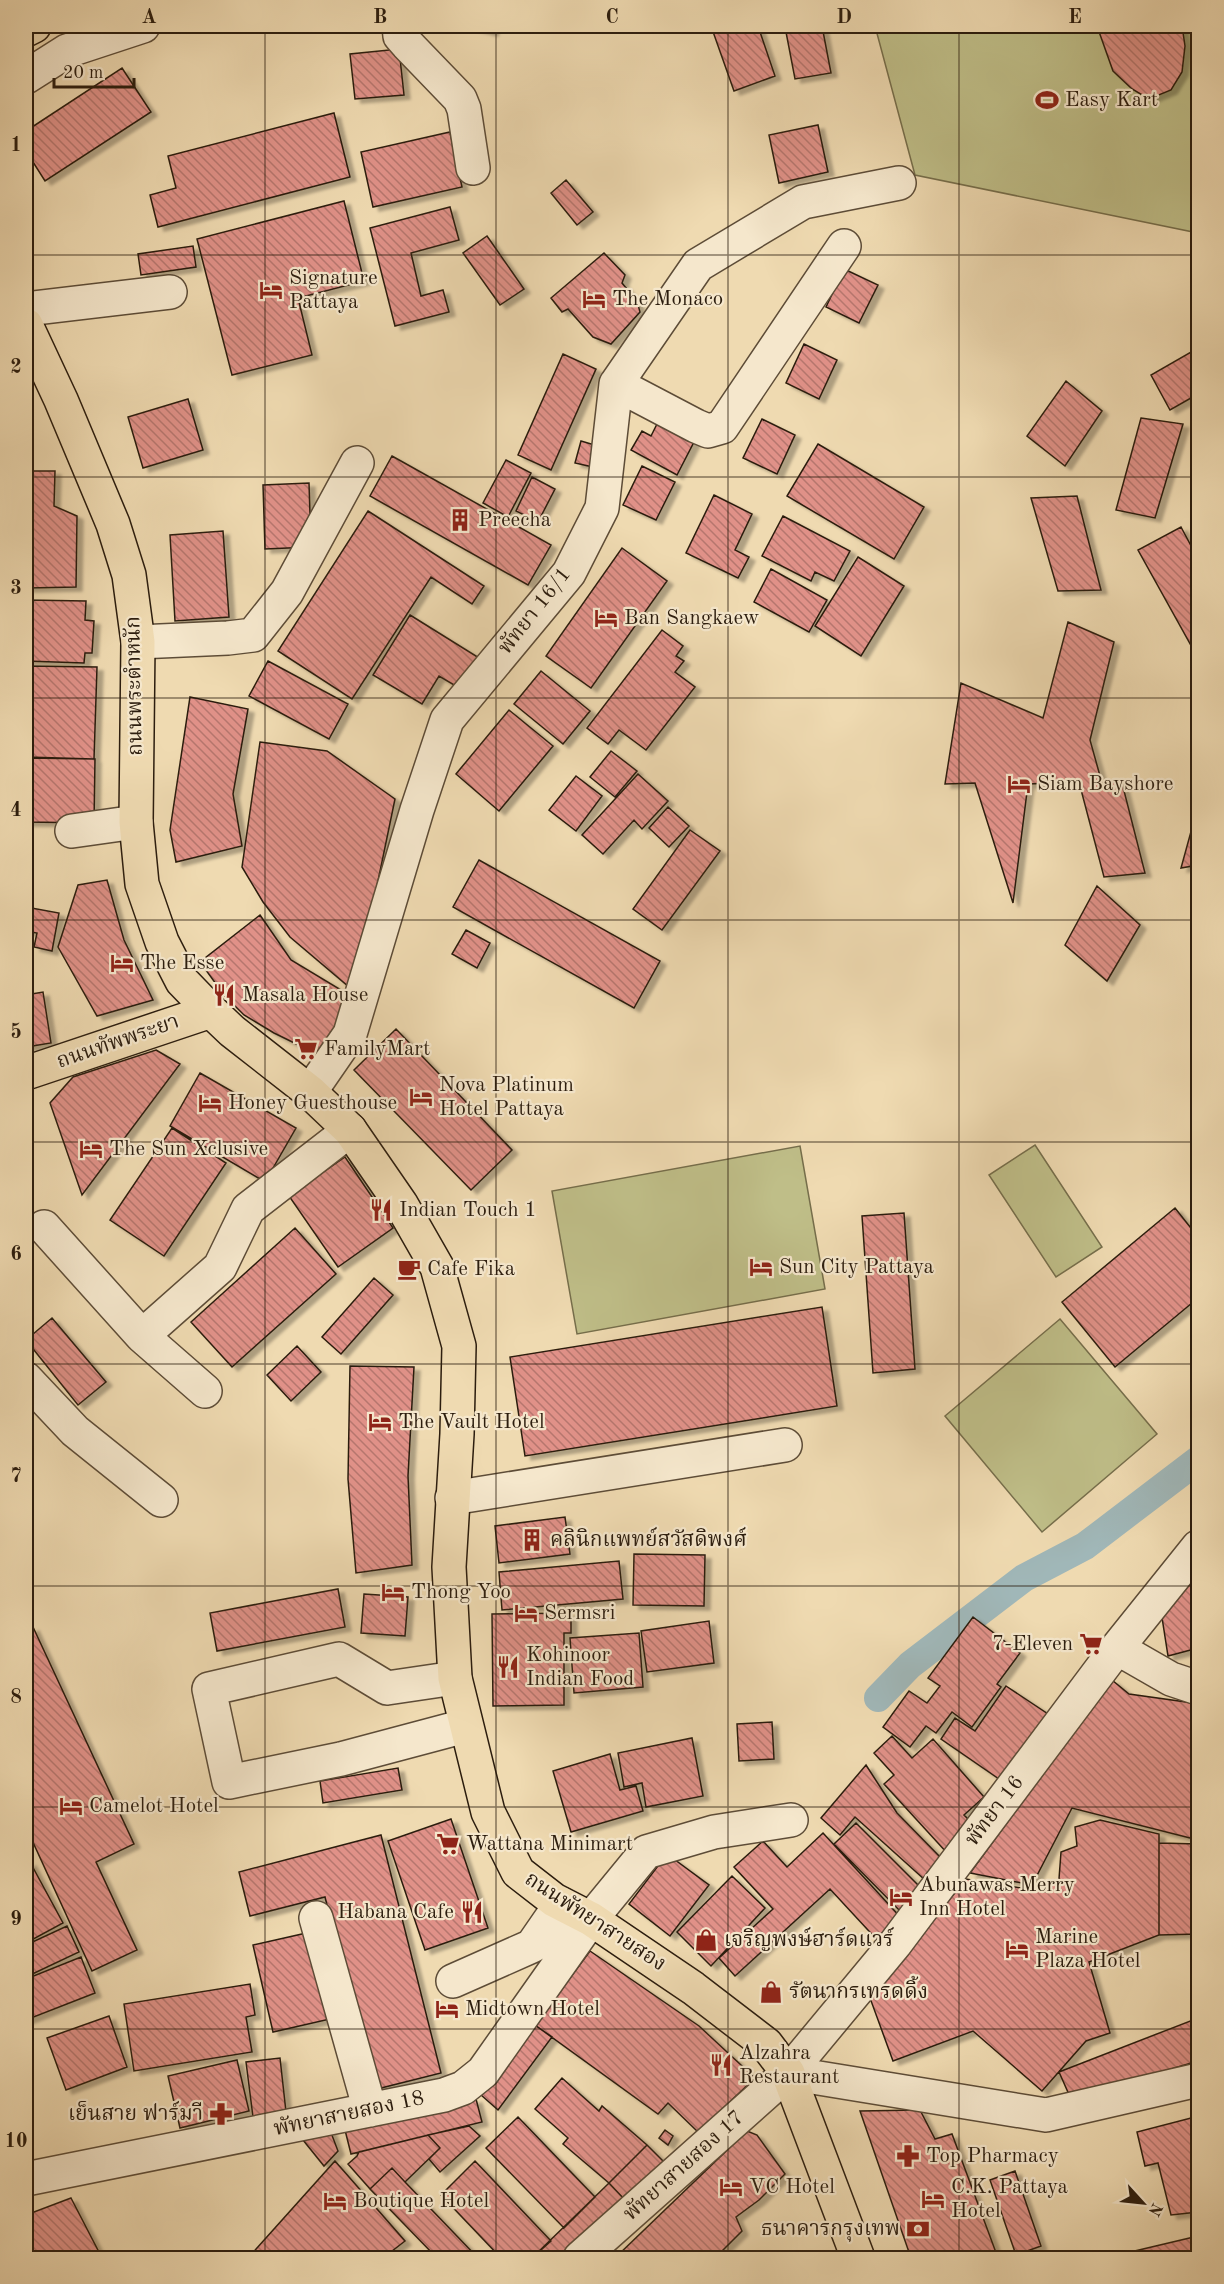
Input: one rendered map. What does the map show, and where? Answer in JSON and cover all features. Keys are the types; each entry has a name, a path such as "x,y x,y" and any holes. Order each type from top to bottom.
{"main road":[{"path":"26,30 34,26"},
{"name":"ถนนพระตำหนัก","path":"26,325 61,400 113,524 129,575 138,642 136,822 142,884 162,942 182,981 211,1011"},
{"name":"ถนนพัทยาสายสอง","path":"211,1011 310,1092 350,1130 401,1204 436,1267 459,1346 457,1434 449,1567 455,1678 488,1812 502,1843 518,1872 561,1904 591,1919 693,1988 766,2044 788,2073 858,2259"},
{"name":"ถนนทัพพระยา","path":"26,1073 211,1011"}],"street":[{"path":"26,77 67,51 144,26"},
{"path":"399,26 400,36 460,99 464,109 473,168"},
{"name":"พัทยา 16/1","path":"310,1092 350,1034 417,810 447,720 569,573 602,508 616,384 698,266 803,202 899,183"},
{"path":"616,384 708,431 722,427 844,246"},
{"path":"26,309 170,292"},
{"path":"138,642 253,635 287,592 357,463"},
{"path":"72,831 136,822"},
{"path":"142,1336 220,1267 248,1209 350,1130"},
{"path":"44,1227 142,1336 205,1391"},
{"path":"26,1379 75,1431 161,1500"},
{"path":"452,1498 785,1445"},
{"name":"พัทยา 16","path":"788,2073 896,1944 1117,1648 1198,1547"},
{"path":"1117,1648 1171,1679 1198,1688"},
{"path":"455,1678 387,1688 339,1659 209,1689 228,1782 341,1759 465,1726"},
{"name":"พัทยาสายสอง 18","path":"26,2179 332,2119 444,2095 463,2088 483,2072 591,1919 646,1852 714,1832 791,1820"},
{"path":"453,1981 532,1946 561,1904"},
{"path":"316,1917 370,2110"},
{"path":"788,2073 1046,2115 1198,2080"},
{"name":"พัทยาสายสอง 17","path":"580,2259 788,2073"}],"shaded area":[{"name":"Easy Kart","path":"875,26 1198,26 1198,233 915,175"},
{"path":"1035,1145 1102,1247 1056,1277 989,1175"},
{"path":"800,1146 825,1289 577,1334 552,1191"},
{"path":"1060,1319 1157,1434 1042,1532 945,1416"}],"building":[{"path":"468,26 494,26 492,32"},
{"path":"711,26 758,26 775,76 734,91"},
{"path":"822,26 831,73 795,79 786,32"},
{"path":"1097,26 1182,26 1185,46 1182,72 1171,90 1149,99 1132,89 1113,71"},
{"path":"399,49 404,95 355,99 350,54"},
{"path":"122,68 151,112 45,181 26,151 26,131"},
{"path":"334,113 350,177 158,227 150,195 176,188 168,156"},
{"path":"818,125 828,172 779,183 769,135"},
{"path":"450,132 462,187 373,207 361,152"},
{"path":"566,180 593,212 577,225 551,193"},
{"name":"Signature Pattaya","path":"344,201 364,281 298,298 312,355 232,375 197,239"},
{"path":"450,207 459,240 411,253 421,296 443,290 449,312 395,326 370,228"},
{"path":"487,236 524,289 500,305 463,253"},
{"path":"193,246 196,267 141,275 138,254"},
{"name":"The Monaco","path":"604,253 625,275 622,283 637,301 640,312 611,344 593,337 568,309 562,312 551,298"},
{"path":"844,269 878,285 859,323 826,307"},
{"path":"804,344 837,360 819,399 786,383"},
{"path":"1198,348 1198,394 1170,410 1151,375"},
{"path":"563,354 596,369 551,470 518,455"},
{"path":"1066,381 1102,411 1065,466 1027,436"},
{"path":"188,399 203,450 143,468 128,417"},
{"path":"660,418 696,438 677,475 631,450 642,431 651,436"},
{"path":"1141,418 1183,424 1155,518 1116,510"},
{"path":"762,419 795,435 777,474 743,458"},
{"path":"581,441 598,446 593,467 575,463"},
{"path":"818,444 924,507 894,559 787,496"},
{"name":"Preecha","path":"392,456 551,545 528,585 370,496"},
{"path":"506,460 531,473 508,517 483,503"},
{"path":"642,466 675,482 656,520 623,505"},
{"path":"30,471 55,471 54,506 77,516 76,587 27,588 26,502 30,502"},
{"path":"532,477 555,489 538,522 516,511"},
{"path":"309,483 311,547 265,549 263,485"},
{"path":"714,495 752,514 735,550 749,557 738,578 686,553"},
{"path":"1077,496 1101,590 1058,591 1031,498"},
{"path":"368,511 484,586 472,604 431,577 352,699 278,651"},
{"path":"783,516 850,551 834,581 815,572 811,581 762,556"},
{"path":"1181,527 1198,559 1198,658 1138,550"},
{"path":"223,531 229,617 175,621 170,535"},
{"name":"Ban Sangkaew","path":"622,548 667,581 591,688 546,656"},
{"path":"858,557 904,586 861,656 815,626"},
{"path":"771,569 827,600 809,632 754,602"},
{"path":"26,600 86,601 85,620 94,621 92,653 85,653 84,663 26,661"},
{"path":"410,615 484,661 466,692 439,676 422,704 373,675"},
{"path":"1068,622 1114,642 1090,740 1102,783 1121,779 1145,873 1104,877 1079,782 1028,784 1013,903 975,783 945,784 961,683 1043,718"},
{"path":"662,630 683,646 676,656 684,661 675,672 695,687 646,750 619,730 608,744 587,728"},
{"path":"268,661 348,704 329,739 249,696"},
{"path":"26,666 97,667 94,759 26,757"},
{"path":"541,671 590,711 563,744 514,704"},
{"path":"190,697 248,709 233,794 242,846 176,862 170,830"},
{"path":"509,710 553,746 499,811 456,774"},
{"path":"260,742 327,751 395,799 355,992 290,937 263,902 242,867"},
{"path":"611,751 637,771 615,797 590,777"},
{"path":"26,758 95,759 94,823 26,822"},
{"path":"638,774 668,801 642,829 634,820 603,854 582,835"},
{"path":"576,776 602,796 576,831 549,810"},
{"path":"1198,806 1198,865 1181,868"},
{"path":"668,807 689,826 669,847 649,828"},
{"path":"690,830 720,851 662,930 633,909"},
{"path":"479,860 660,961 634,1008 453,907"},
{"path":"107,880 124,940 153,1000 97,1016 58,947 78,885"},
{"path":"1097,886 1140,925 1107,981 1065,945"},
{"path":"26,907 59,913 52,951 34,947 37,933 26,931"},
{"path":"260,915 291,960 356,999 323,1057 274,1033 244,1015 224,995 200,962"},
{"path":"466,930 490,943 477,968 452,954"},
{"path":"43,992 51,1043 26,1047 26,995"},
{"name":"Nova Platinum Hotel Pattaya","path":"396,1029 512,1150 471,1190 354,1070"},
{"name":"The Sun Xclusive","path":"156,1050 180,1064 82,1195 50,1103 73,1077"},
{"path":"200,1073 296,1128 265,1182 170,1126"},
{"path":"172,1128 226,1163 164,1256 110,1220"},
{"path":"345,1157 393,1228 338,1267 289,1196"},
{"path":"1175,1208 1198,1237 1198,1298 1115,1367 1062,1302"},
{"path":"904,1213 915,1369 873,1373 862,1216"},
{"path":"295,1228 336,1274 232,1367 191,1322"},
{"path":"374,1278 393,1295 341,1354 322,1337"},
{"path":"822,1307 837,1406 525,1456 510,1357"},
{"path":"52,1318 106,1382 78,1405 26,1340"},
{"path":"297,1346 321,1372 291,1401 267,1375"},
{"name":"The Vault Hotel","path":"350,1366 414,1367 408,1476 412,1565 356,1573 348,1479"},
{"name":"คลินิกแพทย์สวัสดิพงศ์","path":"565,1517 570,1554 499,1563 495,1526"},
{"path":"634,1554 705,1555 704,1606 633,1605"},
{"path":"619,1561 623,1599 502,1610 499,1572"},
{"path":"1198,1576 1198,1648 1168,1656 1161,1611"},
{"path":"338,1589 345,1627 217,1651 210,1613"},
{"path":"364,1594 408,1597 405,1636 361,1633"},
{"path":"571,1613 571,1633 564,1633 564,1705 493,1706 492,1614"},
{"path":"973,1617 1020,1653 997,1684 1001,1687 972,1727 952,1712 936,1733 926,1726 910,1747 883,1727 909,1691 927,1703 940,1686 928,1678"},
{"path":"709,1621 714,1663 647,1672 641,1631"},
{"name":"Camelot Hotel","path":"33,1627 134,1844 96,1862 137,1950 92,1971 26,1827 26,1630"},
{"path":"639,1633 643,1687 574,1693 570,1638"},
{"path":"1112,1680 1129,1694 1193,1703 1198,1737 1198,1840 1072,1808 1032,1885 970,1873"},
{"path":"1006,1686 1048,1714 1002,1781 941,1739 955,1718 975,1731"},
{"path":"772,1722 774,1759 739,1761 737,1724"},
{"path":"892,1736 912,1758 933,1739 984,1797 964,1815 977,1828 948,1854 884,1784 894,1775 874,1753"},
{"path":"692,1738 703,1796 646,1807 642,1783 624,1787 618,1753"},
{"path":"610,1754 620,1790 636,1786 643,1811 571,1832 553,1771"},
{"path":"866,1765 897,1813 943,1860 925,1880 855,1817 840,1835 821,1818"},
{"path":"398,1768 402,1790 323,1803 320,1781"},
{"path":"451,1819 488,1928 425,1950 388,1841"},
{"name":"Marine Plaza Hotel","path":"1100,1820 1159,1834 1159,1935 1089,1962 1110,2033 1086,2041 1042,2091 973,2031 893,2061 870,1998 966,1879 1045,1892 1059,1879 1061,1852 1077,1846 1075,1827"},
{"path":"856,1823 927,1894 905,1916 834,1844"},
{"path":"823,1833 903,1920 879,1942 830,1889 735,1976 719,1958 773,1909 734,1867 763,1841 787,1867"},
{"path":"381,1835 441,2073 373,2090 325,1897 250,1916 239,1872"},
{"path":"1159,1843 1198,1844 1198,1934 1159,1935"},
{"path":"667,1854 709,1885 670,1936 629,1904"},
{"path":"30,1862 63,1923 26,1943 26,1864"},
{"path":"732,1876 765,1908 711,1966 677,1932"},
{"path":"67,1926 79,1952 26,1977 26,1945"},
{"path":"311,1932 330,2019 273,2032 253,1945"},
{"path":"590,1951 699,2026 755,2078 698,2132 668,2103 658,2114 535,2025"},
{"path":"81,1957 95,1993 26,2020 26,1979"},
{"path":"250,1984 255,2015 246,2017 252,2052 134,2071 124,2004"},
{"path":"109,2016 127,2067 66,2090 47,2038"},
{"path":"1198,2018 1198,2061 1071,2099 1059,2072"},
{"path":"535,2025 552,2037 498,2110 481,2095"},
{"path":"280,2058 286,2112 253,2117 246,2062"},
{"path":"237,2060 249,2111 180,2128 168,2076"},
{"path":"562,2078 599,2111 602,2106 647,2145 609,2183 563,2144 568,2138 535,2109"},
{"path":"476,2099 482,2122 351,2154 345,2130"},
{"path":"1198,2106 1198,2212 1171,2215 1158,2163 1145,2166 1137,2132 1195,2117 1191,2108"},
{"name":"C.K. Pattaya Hotel","path":"920,2110 935,2139 952,2134 998,2258 911,2258 860,2111"},
{"path":"518,2117 595,2197 564,2228 486,2148"},
{"path":"469,2126 480,2136 440,2172 429,2159 440,2148 428,2135"},
{"path":"330,2130 338,2151 324,2166 303,2140"},
{"path":"665,2130 673,2136 668,2145 659,2138"},
{"name":"VC Hotel","path":"747,2131 757,2135 785,2174 759,2200 736,2217 742,2231 715,2258 615,2258"},
{"path":"428,2135 440,2148 405,2182 392,2168 370,2189 348,2164 359,2152"},
{"path":"647,2145 664,2162 625,2200 609,2183"},
{"name":"Boutique Hotel","path":"335,2161 405,2241 383,2258 248,2258"},
{"path":"475,2161 551,2241 532,2258 501,2258 441,2195"},
{"path":"392,2168 478,2258 437,2258 370,2189"},
{"path":"1015,2171 1041,2246 1016,2255 990,2180"},
{"path":"609,2183 625,2200 565,2258 532,2258"},
{"path":"71,2198 102,2258 26,2258 26,2215"},
{"path":"1198,2236 1198,2258 1125,2258 1122,2254"}],"waterway":[{"path":"878,1698 910,1665 1024,1578 1085,1546 1198,1460"}],"place":[{"name":"Easy Kart","path":"1047,100"},
{"name":"Signature Pattaya","path":"271,290"},
{"name":"The Monaco","path":"594,299"},
{"name":"Preecha","path":"460,520"},
{"name":"Ban Sangkaew","path":"606,618"},
{"name":"Siam Bayshore","path":"1019,784"},
{"name":"The Esse","path":"122,963"},
{"name":"Masala House","path":"224,995"},
{"name":"FamilyMart","path":"306,1049"},
{"name":"Nova Platinum Hotel Pattaya","path":"421,1097"},
{"name":"Honey Guesthouse","path":"210,1103"},
{"name":"The Sun Xclusive","path":"91,1149"},
{"name":"Indian Touch 1","path":"381,1210"},
{"name":"Sun City Pattaya","path":"761,1267"},
{"name":"Cafe Fika","path":"409,1269"},
{"name":"The Vault Hotel","path":"380,1422"},
{"name":"คลินิกแพทย์สวัสดิพงศ์","path":"532,1540"},
{"name":"Thong Yoo","path":"393,1592"},
{"name":"Sermsri","path":"526,1613"},
{"name":"7-Eleven","path":"1091,1644"},
{"name":"Kohinoor Indian Food","path":"508,1667"},
{"name":"Camelot Hotel","path":"71,1806"},
{"name":"Wattana Minimart","path":"448,1844"},
{"name":"Abunawas Merry Inn Hotel","path":"901,1897"},
{"name":"Habana Cafe","path":"472,1912"},
{"name":"เจริญพงษ์ฮาร์ดแวร์","path":"706,1940"},
{"name":"Marine Plaza Hotel","path":"1017,1949"},
{"name":"รัตนากรเทรดดิ้ง","path":"771,1992"},
{"name":"Midtown Hotel","path":"447,2009"},
{"name":"Alzahra Restaurant","path":"721,2065"},
{"name":"เย็นสาย ฟาร์มาี","path":"221,2114"},
{"name":"Top Pharmacy","path":"908,2156"},
{"name":"VC Hotel","path":"731,2187"},
{"name":"C.K. Pattaya Hotel","path":"933,2199"},
{"name":"Boutique Hotel","path":"335,2201"},
{"name":"ธนาคารกรุงเทพ","path":"918,2229"}]}
